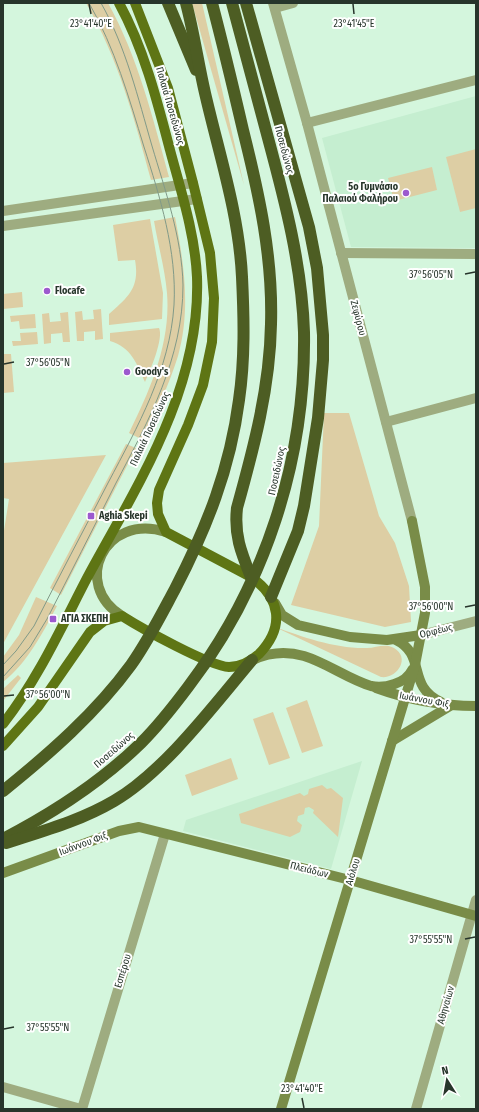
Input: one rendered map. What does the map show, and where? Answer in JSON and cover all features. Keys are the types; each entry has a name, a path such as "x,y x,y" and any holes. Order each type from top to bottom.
{"highway":[{"path":"168,3 205,93"},
{"path":"3,790 52,750 106,694 130,665 158,622 198,544 210,515 226,464 234,432 242,377 242,277 236,225 220,146 205,93 193,30 186,3"},
{"path":"212,3 261,202 268,249 271,293 271,324 266,389 259,430 237,508 236,519 238,543 251,577"},
{"name":"Ποσειδώνος","path":"3,838 68,801 105,774 150,734 180,697 212,656 246,592 272,533 290,471 298,426 303,368 303,326 297,266 279,178 232,3"},
{"path":"246,3 309,227 317,268 323,335 323,360 319,410 307,492 298,531 271,597"},
{"path":"3,844 84,817 115,801 138,784 189,733 252,660"}],"main road":[{"name":"Παλαιά Ποσειδώνος","path":"3,724 20,701 36,675 165,430 180,392 190,354 196,315 197,275 195,256 184,201 155,92 136,38 119,3"},
{"name":"Παλαιά Ποσειδώνος","path":"135,3 168,88 198,199 210,253 212,275 213,335 208,364 196,405 158,496 158,514 166,532"},
{"path":"3,746 38,707 90,632 104,621 122,616 213,663 231,667 252,660 272,639 275,632 276,619 271,597 263,585 251,577 166,532"}],"street":[{"path":"274,6 293,3"},
{"name":"Ζεφύρου","path":"274,6 307,124 412,521 425,587 425,613 421,635"},
{"path":"307,124 476,80"},
{"path":"3,211 193,183"},
{"path":"3,226 198,199"},
{"path":"341,253 476,254"},
{"path":"386,422 476,398"},
{"path":"122,616 108,606 99,587 97,574 102,552 116,538 128,531 148,527 166,532"},
{"name":"Ορφέως","path":"271,597 282,615 298,625 350,637 396,640 476,621"},
{"name":"Αιόλου","path":"281,1109 415,665 421,635"},
{"path":"396,640 410,649 420,683 424,690 433,698 450,706"},
{"name":"Ιωάννου Φιξ","path":"252,660 272,653 288,653 304,656 372,686 405,698 450,706 476,706"},
{"path":"372,686 388,685 398,682 410,674 415,665"},
{"path":"392,741 450,706"},
{"name":"Ιωάννου Φιξ","path":"3,873 119,831 139,827 165,834"},
{"name":"Πλειάδων","path":"165,834 350,880 474,915"},
{"name":"Εσπέρου","path":"81,1109 165,834"},
{"name":"Αθηναίων","path":"416,1109 474,915 476,900"},
{"path":"3,1086 81,1109"}],"shaded area":[{"path":"86,3 108,3 119,24 144,88 169,177 151,180 132,112 116,67"},
{"path":"192,3 202,3 244,185"},
{"name":"5ο Γυμνάσιο Παλαιού Φαλήρου","path":"476,96 476,248 351,247 322,138"},
{"path":"476,149 476,208 460,212 446,157"},
{"path":"432,167 437,190 394,201 388,178"},
{"path":"175,217 185,286 182,339 171,377 143,440 129,433 157,366 166,330 167,312 166,284 154,221"},
{"path":"150,219 163,293 162,319 109,325 109,314 127,297 136,278 135,260 118,261 113,225"},
{"path":"22,292 23,307 3,309 3,294"},
{"path":"101,309 103,339 95,340 95,331 84,332 84,341 77,341 75,312 82,311 83,320 94,319 93,310"},
{"path":"68,312 70,342 63,342 62,333 51,334 51,343 44,344 42,314 49,313 50,322 61,321 60,313"},
{"path":"35,314 36,328 20,329 19,321 11,322 10,316"},
{"path":"159,328 160,339 158,347 145,382 136,363 128,352 123,347 110,341 110,333"},
{"path":"37,332 38,344 13,346 12,341 21,341 20,333"},
{"path":"3,354 11,354 14,392 3,393"},
{"path":"324,413 349,413 379,516 395,543 409,586 411,622 385,627 291,605 319,526"},
{"path":"126,444 136,448 61,595 50,588"},
{"path":"106,455 3,644 3,537 9,499 3,498 3,463"},
{"path":"36,597 57,606 27,657 3,682 3,657 19,635"},
{"path":"275,627 320,642 343,647 391,647 399,652 402,662 397,671 392,675 381,677"},
{"path":"18,675 21,678 3,701 3,689"},
{"path":"307,700 323,746 302,753 286,708"},
{"path":"273,712 290,758 269,765 253,719"},
{"path":"231,758 238,779 192,796 185,775"},
{"path":"362,761 331,869 183,831 186,820"},
{"path":"322,785 327,789 331,788 343,798 338,837 313,813 314,810 309,807 305,808 304,814 298,816 297,821 302,825 300,832 290,837 241,823 239,814 300,793 304,796 308,794 309,789"}],"tram line":[{"path":"3,665 16,651 34,626 141,419 159,374 171,329 174,305 174,285 173,265 166,224 156,185 121,74 114,55 89,3"},
{"path":"3,677 30,647 47,619 152,412 171,363 181,312 183,285 182,267 172,214 131,73 118,37 101,3"}],"place":[{"name":"5ο Γυμνάσιο Παλαιού Φαλήρου","path":"406,193"},
{"name":"Flocafe","path":"47,291"},
{"name":"Goody's","path":"127,372"},
{"name":"Aghia Skepi","path":"91,516"},
{"name":"ΑΓΙΑ ΣΚΕΠΗ","path":"53,619"}]}
